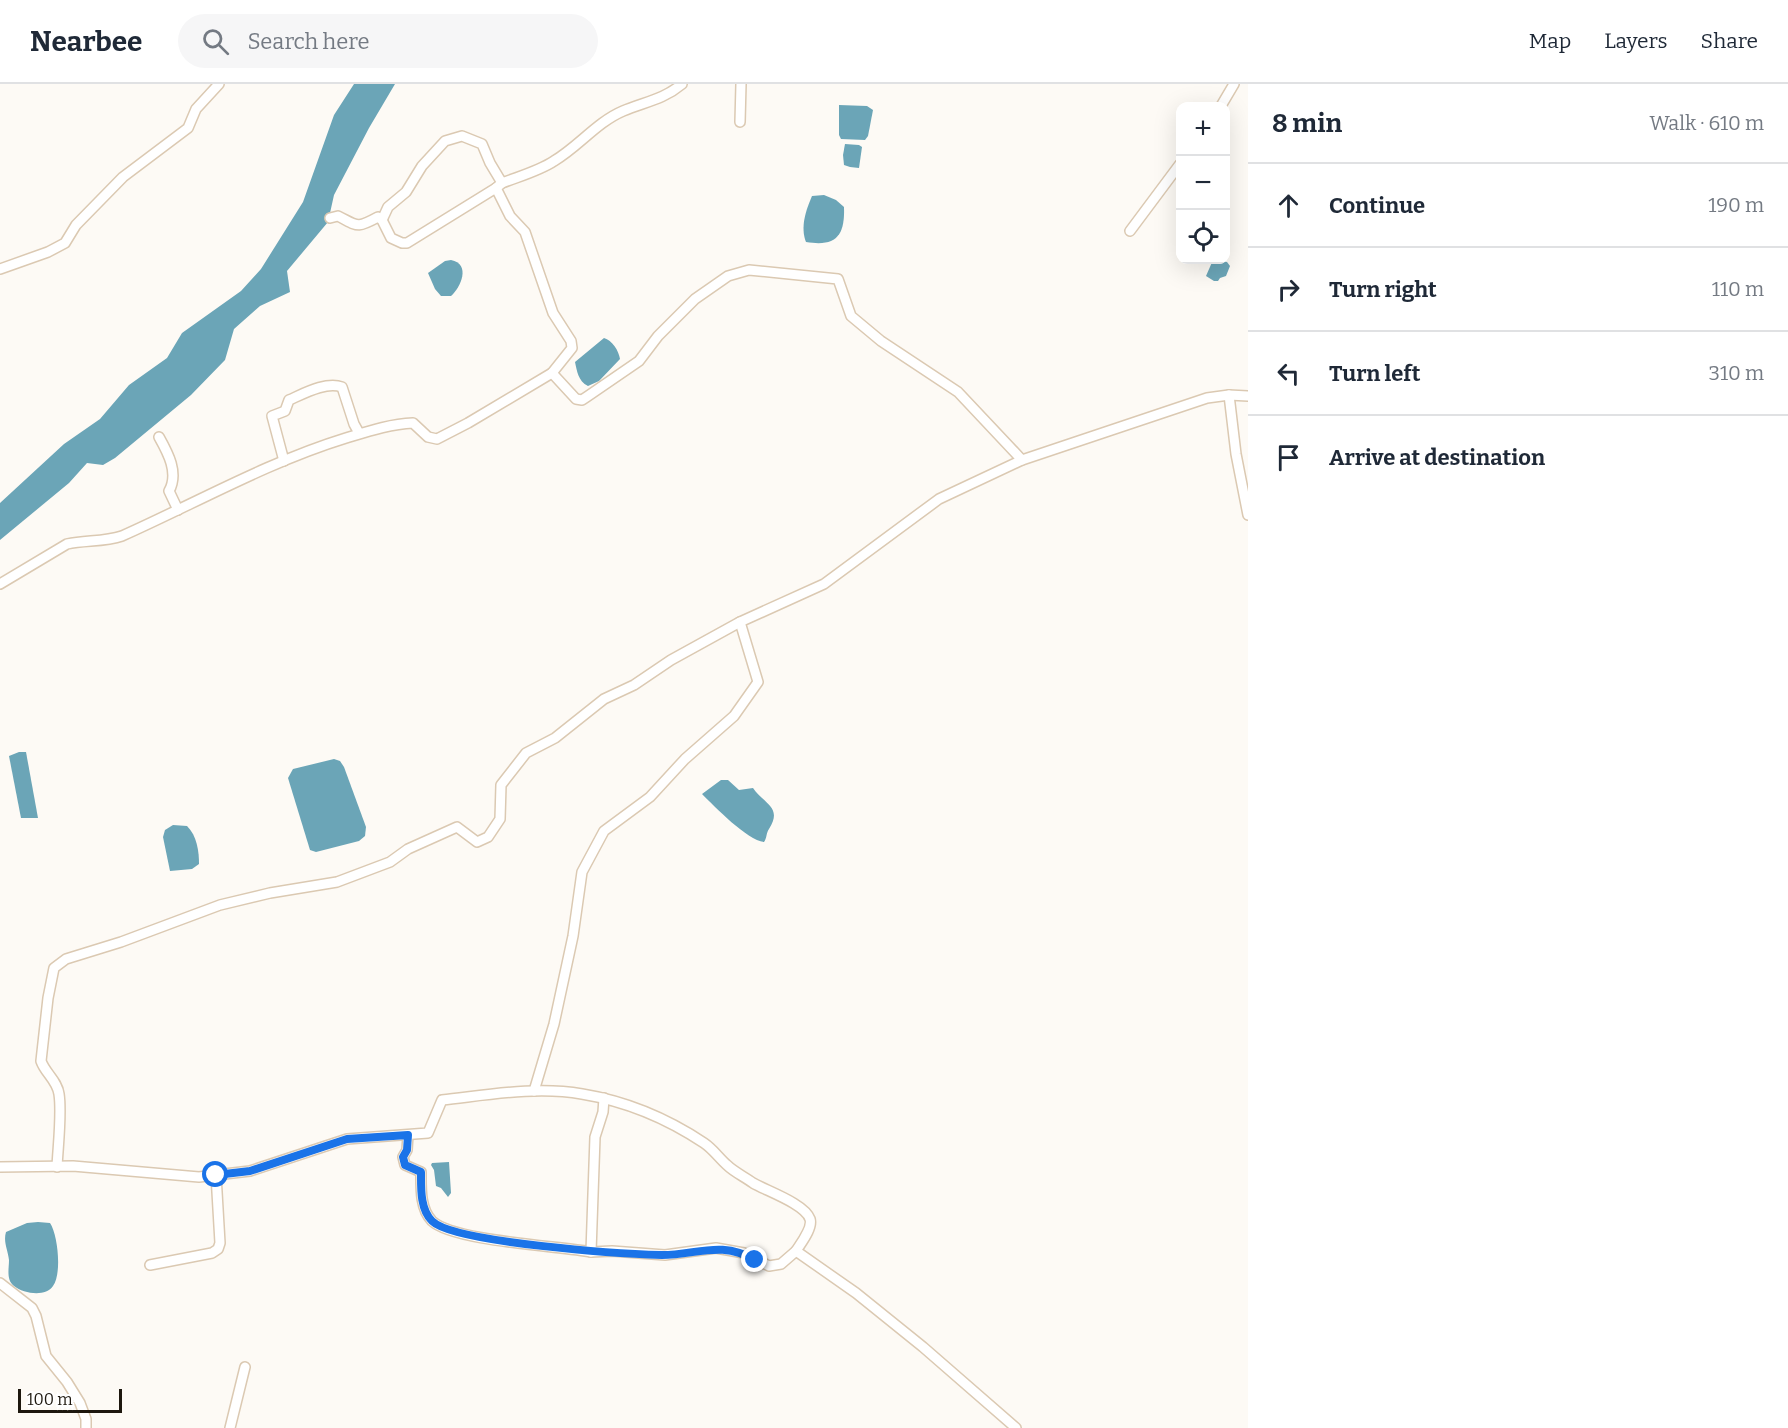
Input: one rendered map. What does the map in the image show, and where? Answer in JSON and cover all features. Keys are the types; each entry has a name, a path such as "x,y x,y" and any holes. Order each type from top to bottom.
{"street":[{"path":"0,269 48,252 65,243 76,225 123,177 188,128 196,109 219,84"},
{"path":"330,218 338,216 350,225 357,226 378,217 382,220 391,238 407,243 499,185 554,161 623,111 673,92 682,84"},
{"path":"740,122 741,84"},
{"path":"1223,102 1234,84"},
{"path":"0,584 68,544 105,541 122,536 284,460 322,445 394,424 413,423 428,437 437,439 552,373 572,348 571,340 553,313 525,232 510,216 482,144 462,135 445,141 422,166 406,192 388,207 382,220"},
{"path":"1130,231 1176,169"},
{"path":"552,373 576,399 582,400 639,361 658,336 695,299 728,276 749,270 838,279 851,316 881,341 958,392 1022,460"},
{"path":"284,460 272,416 285,411 288,400 312,391 327,386 342,387 359,433"},
{"path":"1229,395 1236,454 1248,515"},
{"path":"57,1167 59,1093 53,1077 44,1070 41,1061 54,968 66,959 121,942 220,905 270,893 337,882 390,862 408,849 457,827 477,842 488,837 500,819 501,785 526,753 555,738 604,699 634,685 671,660 740,622 824,584 939,499 1022,460 1207,398 1229,395 1248,396"},
{"path":"159,437 167,451 174,475 169,491 178,510"},
{"path":"534,1091 554,1024 573,936 582,872 604,831 650,797 684,759 734,716 758,682 740,622"},
{"path":"0,1167 57,1167 199,1177 250,1171 347,1139 428,1133 442,1100 534,1091 581,1094 631,1106 671,1124 706,1144 729,1167 803,1209 810,1219 810,1227 796,1251 782,1264 769,1266 744,1253 716,1248 665,1255 612,1251 591,1252 487,1239 442,1227 431,1220 422,1200 421,1172 405,1165 403,1157 407,1150 408,1135"},
{"path":"591,1252 595,1137 603,1112 604,1098"},
{"path":"150,1265 212,1253 218,1249 220,1244 216,1175"},
{"path":"796,1251 856,1293 923,1347 1016,1428"},
{"path":"0,1283 32,1308 46,1356 80,1402 86,1419 86,1428"},
{"path":"230,1428 245,1367"}],"water":[{"path":"354,84 395,84 334,195 328,222 287,271 290,292 260,306 234,329 225,360 191,395 115,458 103,465 87,463 69,483 0,540 0,503 64,444 100,419 129,385 167,358 182,333 241,291 261,269 303,202 334,115"},
{"path":"839,105 867,106 873,110 868,136 865,140 841,139"},
{"path":"845,144 862,147 859,168 844,165"},
{"path":"824,195 836,200 844,207 843,225 837,237 831,241 806,242 804,225 810,201 812,196"},
{"path":"451,260 461,266 461,282 451,296 441,296 428,273 445,261"},
{"path":"1211,264 1228,264 1230,266 1226,276 1218,281 1206,276"},
{"path":"604,338 615,346 620,359 599,381 588,386 580,379 575,362"},
{"path":"26,752 38,818 21,818 9,756"},
{"path":"334,759 340,761 344,767 366,827 365,836 359,841 316,852 310,850 288,778 293,769"},
{"path":"721,780 728,780 739,790 753,788 770,806 774,816 773,822 764,842 740,829 702,794"},
{"path":"173,825 187,826 195,839 199,864 192,869 170,871 163,837 165,830"},
{"path":"449,1162 451,1193 448,1197 441,1188 436,1186 431,1165 432,1163"},
{"path":"27,1223 50,1223 53,1229 58,1264 53,1286 45,1292 35,1293 18,1289 11,1284 5,1236 6,1232"}],"route":[{"path":"216,1175 250,1171 347,1139 408,1135 407,1150 403,1157 405,1165 421,1172 422,1200 431,1220 442,1227 487,1239 591,1252 612,1251 665,1255 716,1248 744,1253 755,1260"}]}
